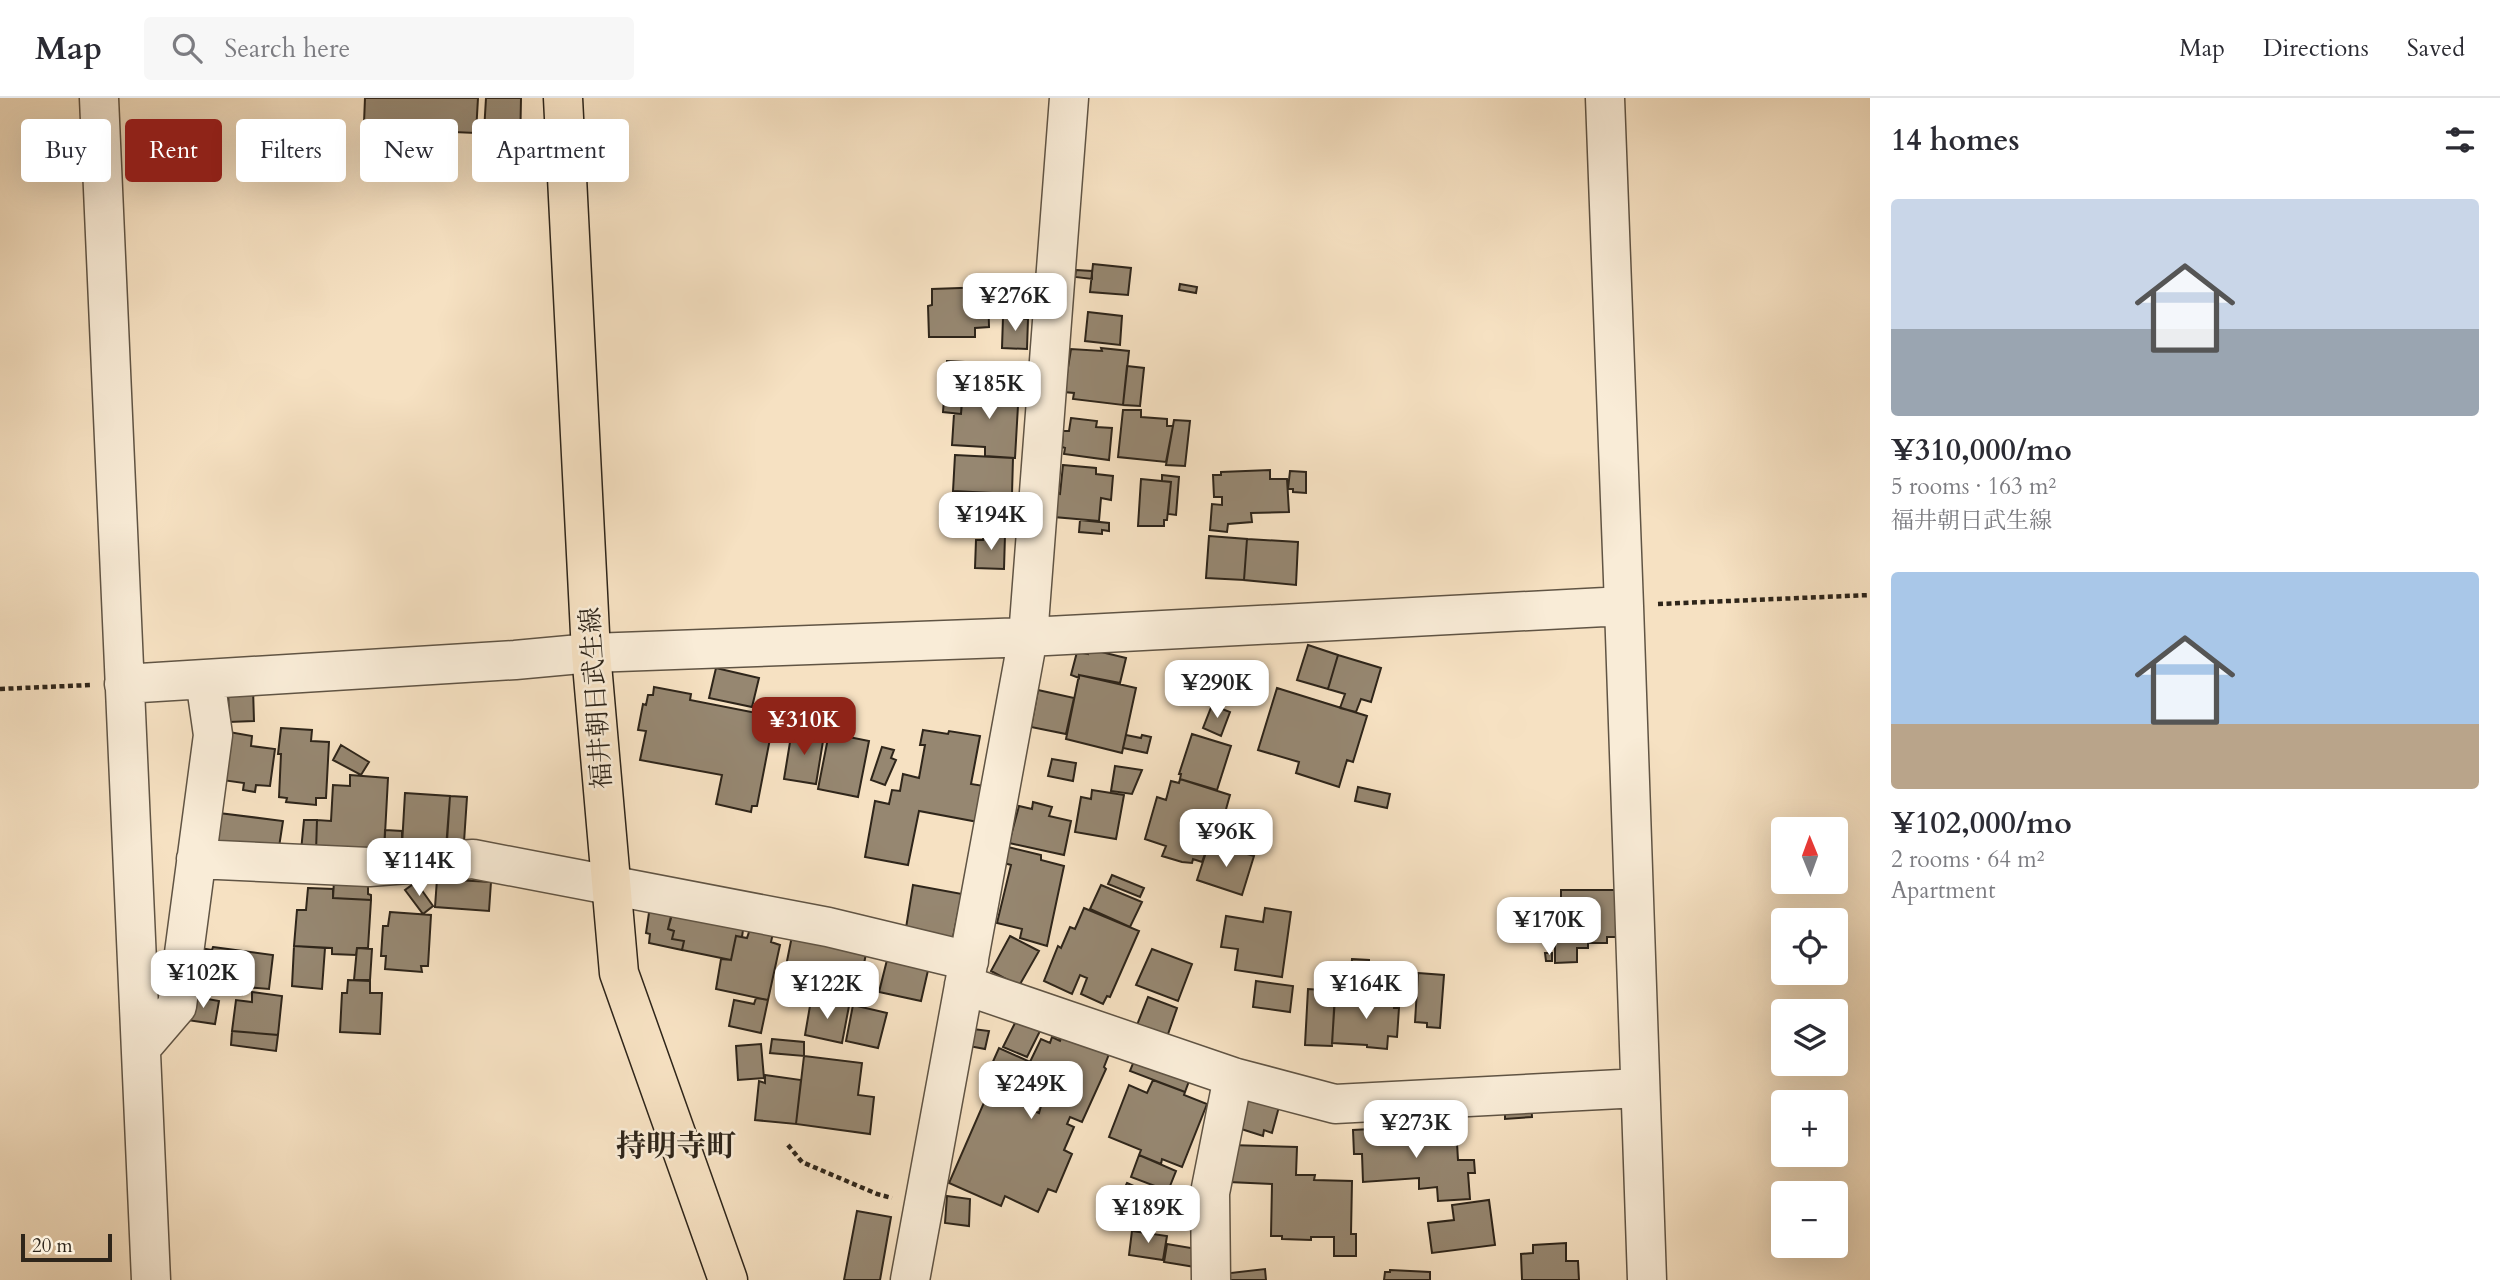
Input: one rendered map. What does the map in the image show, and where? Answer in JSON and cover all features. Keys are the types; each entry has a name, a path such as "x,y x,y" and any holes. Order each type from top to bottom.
{"main road":[{"name":"福井朝日武生線","path":"563,98 591,653 619,973 728,1280"}],"street":[{"path":"99,98 151,1280"},
{"path":"910,1280 1028,637 1069,98"},
{"path":"1605,98 1647,1280"},
{"path":"124,684 591,653 1028,637 1625,606"},
{"path":"141,1048 177,1006 213,735 205,679"},
{"path":"196,859 369,867 473,859 828,928 967,973 1233,1077 1335,1104 1640,1088"},
{"path":"1211,1280 1210,1193 1233,1077"}],"path":[{"path":"1625,606 1870,595"},
{"path":"0,688 124,684"},
{"path":"788,1145 802,1162 877,1194 924,1206"}],"building":[{"path":"365,98 478,98 477,119 472,119 472,133 458,132 458,119 364,119"},
{"path":"486,98 521,98 521,119 485,119"},
{"path":"1093,264 1131,268 1128,295 1090,292"},
{"path":"1076,270 1092,271 1092,279 1075,277"},
{"path":"1180,284 1197,287 1196,293 1179,290"},
{"path":"988,287 989,327 975,328 975,337 929,337 928,306 932,305 932,289"},
{"path":"1088,312 1122,316 1120,345 1085,341"},
{"path":"1003,317 1028,319 1027,349 1002,348"},
{"path":"1101,348 1129,351 1123,405 1073,399 1074,393 1064,392 1071,349 1102,351"},
{"path":"947,361 964,362 961,414 943,412"},
{"path":"1127,366 1144,368 1140,406 1123,405"},
{"path":"991,386 1019,388 1015,458 985,456 985,447 952,445 954,414 961,414 963,391 991,392"},
{"path":"1123,410 1141,410 1141,417 1167,419 1167,426 1173,426 1166,462 1118,457"},
{"path":"1071,418 1097,421 1096,427 1112,428 1109,460 1064,454 1063,431 1069,431"},
{"path":"1174,420 1190,421 1185,466 1166,465"},
{"path":"955,455 1013,458 1012,494 953,491"},
{"path":"1063,465 1096,468 1096,474 1113,476 1111,500 1101,498 1099,521 1054,517 1056,493 1060,494"},
{"path":"1270,470 1270,479 1287,479 1289,512 1251,513 1252,522 1228,524 1227,532 1210,530 1212,504 1222,505 1222,497 1214,497 1213,475 1221,475 1221,472"},
{"path":"1290,471 1306,472 1306,493 1288,489"},
{"path":"1162,475 1179,477 1176,515 1168,514 1171,482 1162,481"},
{"path":"1141,479 1171,482 1164,526 1138,526"},
{"path":"1080,520 1109,523 1109,531 1102,530 1102,534 1079,532"},
{"path":"984,533 1005,535 1004,569 975,568 976,540 983,540"},
{"path":"1209,536 1247,539 1244,580 1206,578"},
{"path":"1247,539 1298,542 1296,585 1244,580"},
{"path":"1308,645 1338,655 1328,689 1297,680"},
{"path":"1089,649 1126,658 1120,683 1071,675 1077,652 1088,654"},
{"path":"1338,655 1381,668 1371,702 1361,699 1356,712 1340,708 1345,694 1328,689"},
{"path":"716,668 759,678 752,707 709,698"},
{"path":"1079,675 1136,688 1122,753 1066,739"},
{"path":"654,687 691,694 690,700 774,718 757,806 752,806 751,812 716,804 722,775 640,760 646,731 638,730 643,704 646,705 648,695 653,695"},
{"path":"228,688 253,688 254,721 229,722"},
{"path":"1277,688 1367,716 1353,762 1347,760 1339,787 1296,773 1299,762 1258,750"},
{"path":"1038,690 1074,698 1066,734 1031,727"},
{"path":"1212,705 1230,712 1221,736 1203,728"},
{"path":"281,728 312,730 311,741 329,742 326,798 316,798 316,805 286,802 287,798 279,797 281,754 278,754"},
{"path":"792,730 824,735 816,784 784,779"},
{"path":"923,730 980,736 971,784 984,786 978,822 919,811 908,865 865,857 875,801 889,804 892,790 900,791 903,774 919,778 925,745 920,745"},
{"path":"229,732 252,736 251,746 275,749 270,786 256,785 255,792 243,790 244,783 222,780"},
{"path":"829,733 869,741 858,797 818,789"},
{"path":"1192,734 1231,746 1217,790 1180,779 1179,774"},
{"path":"1126,735 1151,737 1147,753 1123,748"},
{"path":"341,745 369,762 361,775 333,760"},
{"path":"882,747 894,750 891,758 896,760 885,785 871,780"},
{"path":"1052,759 1076,763 1073,781 1048,776"},
{"path":"1115,766 1142,770 1132,794 1111,791"},
{"path":"350,775 388,778 384,853 316,852 317,820 331,821 333,785 350,786"},
{"path":"1180,779 1230,795 1218,844 1209,843 1202,862 1193,859 1192,863 1182,862 1162,856 1166,846 1145,839 1157,797 1166,800 1171,781 1179,783"},
{"path":"1358,787 1390,794 1387,808 1355,801"},
{"path":"1092,790 1124,795 1116,839 1075,832 1081,797 1091,799"},
{"path":"405,793 450,796 446,848 402,845"},
{"path":"450,796 467,797 464,842 447,841"},
{"path":"1033,802 1052,807 1049,816 1071,821 1064,855 1009,843 1019,806 1032,809"},
{"path":"219,813 283,821 277,860 215,847"},
{"path":"304,820 317,820 316,852 301,851"},
{"path":"385,830 402,831 402,845 411,846 384,853"},
{"path":"1209,843 1254,856 1242,895 1197,880"},
{"path":"1008,847 1041,855 1041,860 1064,866 1047,946 1020,938 1022,929 997,923 1011,865 1004,863"},
{"path":"1112,875 1144,888 1140,897 1108,884"},
{"path":"437,879 491,882 489,911 435,907"},
{"path":"334,881 368,883 371,900 333,898"},
{"path":"416,882 433,906 423,914 405,890"},
{"path":"913,885 962,894 952,942 905,934"},
{"path":"1101,885 1142,902 1130,927 1090,909"},
{"path":"308,888 333,889 333,898 371,900 368,948 357,948 356,955 332,954 332,948 294,946 297,910 306,910"},
{"path":"1561,890 1620,890 1620,937 1607,937 1607,943 1588,943 1588,948 1577,948 1577,962 1555,963 1555,940 1540,940 1540,937 1537,937 1537,899 1561,899"},
{"path":"650,906 673,911 668,929 674,931 672,939 684,941 682,950 649,943 650,934 646,933"},
{"path":"673,908 744,923 742,937 736,936 731,960 682,950 684,941 672,939 674,931 668,929"},
{"path":"1084,908 1139,931 1110,997 1107,996 1103,1004 1081,994 1087,978 1080,975 1072,994 1044,981 1058,946 1061,948 1070,927 1075,929"},
{"path":"1265,908 1291,912 1282,977 1235,970 1238,949 1221,947 1226,916 1263,922"},
{"path":"390,912 431,915 428,966 421,966 422,972 385,969 386,956 381,956 383,926 388,926"},
{"path":"750,929 773,933 771,942 780,945 768,1000 716,989 721,959 731,960 736,936 747,938"},
{"path":"792,936 867,949 860,983 853,982 849,1006 784,994 788,972 785,971"},
{"path":"1010,936 1039,951 1019,986 991,971"},
{"path":"294,946 325,948 322,989 292,986"},
{"path":"213,947 273,955 269,989 243,987 242,995 222,993 223,985 195,982 199,948 212,950"},
{"path":"357,948 372,949 370,980 354,980"},
{"path":"1152,949 1192,964 1178,1001 1136,985"},
{"path":"1545,953 1552,953 1552,961 1546,961"},
{"path":"888,956 929,966 921,1001 879,992"},
{"path":"1352,959 1369,960 1369,965 1395,966 1393,994 1350,991"},
{"path":"1418,973 1444,975 1440,1028 1415,1022"},
{"path":"348,980 370,981 370,993 382,993 380,1034 340,1032 342,993 347,993"},
{"path":"1256,981 1293,986 1290,1012 1253,1007"},
{"path":"1308,989 1335,991 1332,1046 1305,1045"},
{"path":"252,992 282,996 278,1035 232,1031 236,1000 252,1002"},
{"path":"1369,993 1395,995 1394,1008 1399,1008 1397,1037 1388,1036 1387,1049 1332,1043 1335,998 1368,1000"},
{"path":"191,996 219,1001 215,1024 187,1020"},
{"path":"1148,997 1177,1008 1167,1037 1137,1025"},
{"path":"756,998 768,1000 761,1033 729,1026 734,1000 754,1004"},
{"path":"811,1000 849,1006 842,1043 805,1035"},
{"path":"853,1005 887,1013 878,1048 846,1041"},
{"path":"1019,1015 1043,1025 1027,1057 1003,1047"},
{"path":"973,1029 989,1031 985,1049 969,1046"},
{"path":"1065,1029 1111,1049 1104,1067 1106,1069 1082,1122 1070,1117 1067,1124 1074,1127 1064,1150 1072,1154 1056,1192 1048,1189 1038,1212 1005,1196 1001,1206 949,1183 989,1091 1039,1113 1041,1106 987,1082 990,1077 987,1075 999,1048 1030,1062 1041,1039 1050,1043 1052,1037 1060,1041"},
{"path":"232,1031 278,1035 276,1051 231,1045"},
{"path":"772,1039 804,1042 804,1056 770,1053"},
{"path":"761,1044 764,1078 738,1080 736,1046"},
{"path":"1138,1051 1192,1073 1185,1092 1130,1071"},
{"path":"804,1056 862,1063 858,1095 874,1097 870,1134 796,1124"},
{"path":"765,1075 801,1080 796,1124 755,1120 759,1081 765,1083"},
{"path":"1153,1080 1207,1104 1182,1167 1162,1159 1161,1164 1139,1155 1141,1150 1109,1137 1129,1085 1147,1093"},
{"path":"1243,1092 1280,1103 1272,1133 1264,1130 1263,1136 1235,1127"},
{"path":"1531,1100 1532,1117 1505,1119 1505,1101"},
{"path":"1390,1128 1391,1142 1414,1140 1414,1132 1460,1128 1458,1160 1474,1160 1475,1173 1468,1173 1470,1199 1438,1201 1437,1187 1419,1189 1419,1178 1363,1182 1362,1154 1354,1154 1353,1130"},
{"path":"1230,1145 1297,1147 1296,1175 1315,1175 1314,1180 1352,1181 1351,1234 1356,1234 1356,1256 1334,1256 1334,1237 1311,1237 1311,1240 1271,1236 1272,1184 1229,1182"},
{"path":"1139,1155 1176,1171 1168,1191 1131,1177"},
{"path":"1127,1183 1154,1195 1142,1222 1114,1209"},
{"path":"947,1196 970,1199 969,1226 945,1223"},
{"path":"1489,1200 1495,1245 1432,1253 1428,1223 1454,1220 1452,1205"},
{"path":"857,1211 891,1217 880,1280 844,1280"},
{"path":"1132,1231 1167,1236 1163,1260 1129,1255"},
{"path":"1566,1243 1566,1261 1578,1261 1579,1280 1522,1280 1521,1254 1533,1253 1533,1245"},
{"path":"1167,1244 1197,1249 1195,1267 1164,1262"},
{"path":"1265,1269 1266,1280 1223,1280 1222,1274"},
{"path":"1385,1272 1430,1272 1430,1280 1384,1280"}],"district":[{"name":"持明寺町","path":"676,1146"}]}
